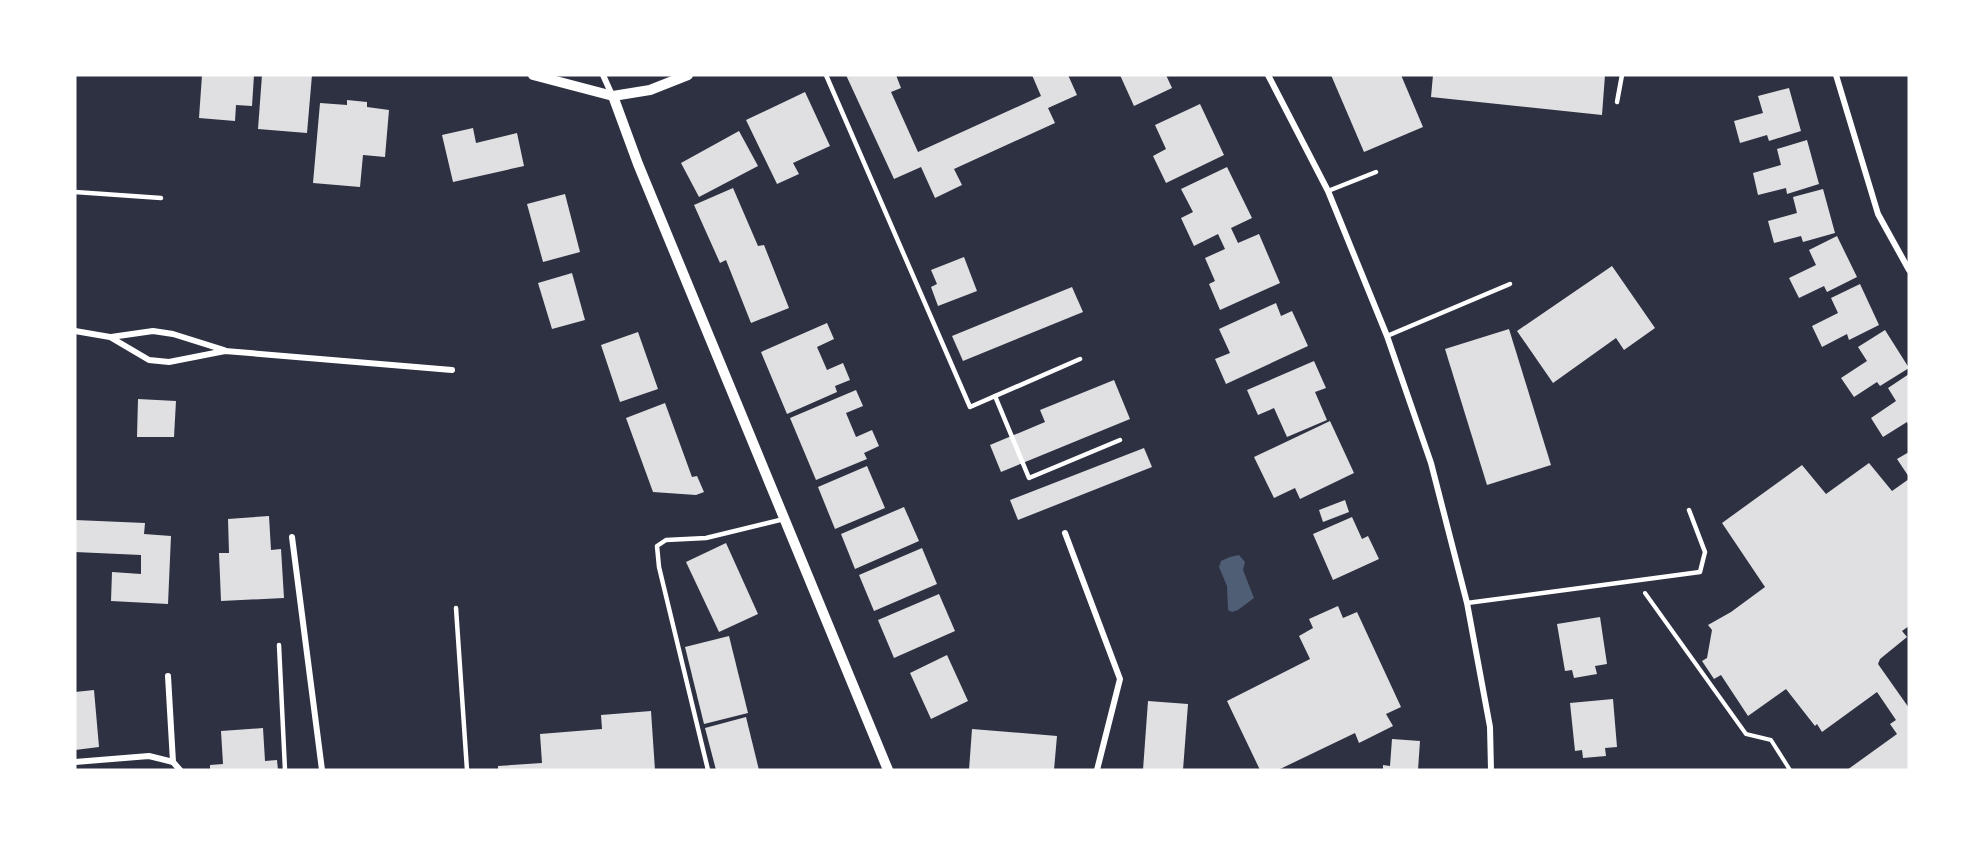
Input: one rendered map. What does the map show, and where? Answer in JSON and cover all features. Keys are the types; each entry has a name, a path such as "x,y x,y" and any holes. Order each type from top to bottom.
{"street":[{"path":"533,75 613,96 650,90 688,75"},
{"path":"603,75 888,770"},
{"path":"1268,75 1328,191 1387,336 1431,463 1467,603 1491,727 1491,770"},
{"path":"1836,75 1878,214 1909,270"},
{"path":"75,331 110,337 153,331 172,334 225,351 452,370"},
{"path":"110,337 149,360 169,362 225,351"},
{"path":"1065,533 1120,679 1098,770"},
{"path":"292,537 322,770"},
{"path":"168,676 173,762"},
{"path":"75,762 149,756 173,762 180,770"}],"lane":[{"path":"826,75 970,407 1080,359"},
{"path":"1617,102 1622,75"},
{"path":"1328,191 1376,172"},
{"path":"75,192 161,198"},
{"path":"1387,336 1510,285"},
{"path":"995,396 1029,478 1120,440"},
{"path":"1467,603 1700,572 1705,552 1689,510"},
{"path":"708,770 659,567 657,546 666,540 706,538 784,519"},
{"path":"456,608 467,770"},
{"path":"279,645 285,770"}],"path":[{"path":"1636,580 1746,734 1771,740 1790,770"}],"water":[{"path":"1239,555 1245,562 1243,570 1254,598 1232,612 1228,610 1227,586 1219,567 1221,561"}],"building":[{"path":"202,75 254,75 252,106 236,105 235,121 199,118"},
{"path":"262,75 312,75 307,133 258,129"},
{"path":"846,75 896,75 901,88 891,92 918,152 1041,96 1032,75 1068,75 1077,95 1048,108 1055,123 954,169 962,185 935,198 921,167 894,179"},
{"path":"1120,75 1166,75 1172,88 1134,106"},
{"path":"1331,75 1401,75 1423,127 1364,152"},
{"path":"1433,75 1605,75 1602,115 1431,97"},
{"path":"1789,88 1801,131 1769,141 1767,135 1740,143 1734,121 1763,113 1758,96"},
{"path":"805,92 830,146 793,163 799,174 777,184 746,120"},
{"path":"347,100 367,102 367,107 389,110 385,157 363,155 360,187 313,183 320,103 347,105"},
{"path":"1200,104 1224,155 1166,183 1153,156 1166,149 1155,125"},
{"path":"473,128 476,143 517,133 524,166 453,182 442,135"},
{"path":"739,131 758,166 699,197 681,163"},
{"path":"1807,140 1819,184 1787,194 1786,188 1758,195 1753,173 1781,165 1777,149"},
{"path":"1227,167 1252,218 1231,228 1238,243 1259,234 1280,283 1220,310 1209,284 1215,281 1205,258 1225,249 1218,234 1194,246 1181,218 1193,212 1181,189"},
{"path":"733,188 758,246 764,245 789,308 751,323 726,260 720,263 694,205"},
{"path":"1823,189 1835,233 1803,242 1801,236 1774,243 1768,221 1797,213 1793,197"},
{"path":"565,194 580,252 543,262 527,204"},
{"path":"1837,236 1857,277 1827,292 1824,286 1799,298 1789,278 1816,265 1809,250"},
{"path":"964,257 977,291 938,306 931,287 937,284 931,270"},
{"path":"1612,266 1655,328 1624,350 1616,338 1553,383 1517,331"},
{"path":"572,273 585,320 552,329 538,283"},
{"path":"1860,284 1879,325 1849,340 1847,334 1822,347 1812,326 1838,313 1831,298"},
{"path":"1072,287 1083,312 963,361 952,336"},
{"path":"1276,303 1281,316 1292,311 1308,346 1226,384 1215,359 1230,353 1219,329"},
{"path":"827,323 834,339 817,347 827,370 843,363 850,380 835,386 837,392 787,414 761,352"},
{"path":"1509,329 1551,465 1487,485 1445,349"},
{"path":"1885,330 1909,368 1880,386 1877,382 1854,397 1841,378 1867,361 1858,347"},
{"path":"638,332 658,389 620,402 601,345"},
{"path":"1314,361 1326,388 1315,392 1327,420 1287,437 1274,408 1258,415 1247,390"},
{"path":"1909,374 1909,426 1907,422 1883,437 1871,418 1896,401 1888,388"},
{"path":"1114,380 1130,419 1001,472 990,445 1045,422 1040,410"},
{"path":"856,390 863,406 846,413 856,437 872,430 879,446 864,453 867,459 816,480 790,418"},
{"path":"138,399 176,401 174,437 137,437"},
{"path":"665,403 692,477 697,476 704,492 696,495 653,492 626,418"},
{"path":"1330,421 1354,473 1300,499 1295,488 1274,498 1254,457"},
{"path":"1144,448 1152,467 1018,520 1010,500"},
{"path":"1909,452 1909,477 1897,459"},
{"path":"1869,463 1892,491 1909,479 1909,626 1902,631 1907,637 1880,659 1878,664 1909,708 1909,770 1847,770 1897,734 1890,724 1896,720 1877,692 1822,732 1786,689 1748,716 1721,675 1714,679 1702,661 1707,658 1712,630 1708,625 1731,612 1765,587 1722,523 1802,465 1826,494"},
{"path":"867,466 885,508 835,529 818,487"},
{"path":"1345,500 1349,512 1323,522 1319,510"},
{"path":"904,507 919,541 855,569 841,534"},
{"path":"269,516 271,550 281,549 284,598 221,601 219,553 229,553 228,519"},
{"path":"1352,517 1362,539 1368,536 1379,559 1333,580 1313,534"},
{"path":"75,520 145,523 144,534 171,536 168,604 111,601 112,572 141,574 141,555 75,552"},
{"path":"726,543 758,614 719,632 686,562"},
{"path":"922,548 937,584 874,611 859,575"},
{"path":"939,594 955,631 894,658 878,620"},
{"path":"1338,606 1343,618 1357,612 1401,707 1386,714 1393,726 1359,743 1355,733 1278,770 1260,770 1227,701 1310,659 1299,636 1313,628 1309,619"},
{"path":"1600,617 1607,664 1595,666 1597,674 1574,678 1572,670 1565,671 1557,624"},
{"path":"729,636 748,713 704,724 685,647"},
{"path":"947,655 968,701 931,719 910,673"},
{"path":"94,690 99,747 75,750 75,692"},
{"path":"1613,699 1617,747 1605,748 1606,756 1583,758 1582,750 1575,751 1570,703"},
{"path":"1148,701 1188,704 1183,770 1143,770"},
{"path":"651,711 655,770 498,770 498,766 542,763 540,734 602,729 601,715"},
{"path":"746,717 759,770 716,770 705,728"},
{"path":"263,728 265,761 277,760 278,770 210,770 210,765 223,764 221,731"},
{"path":"972,729 1057,736 1054,770 969,770"},
{"path":"1392,739 1420,741 1418,770 1383,770 1383,765 1390,766"}]}
